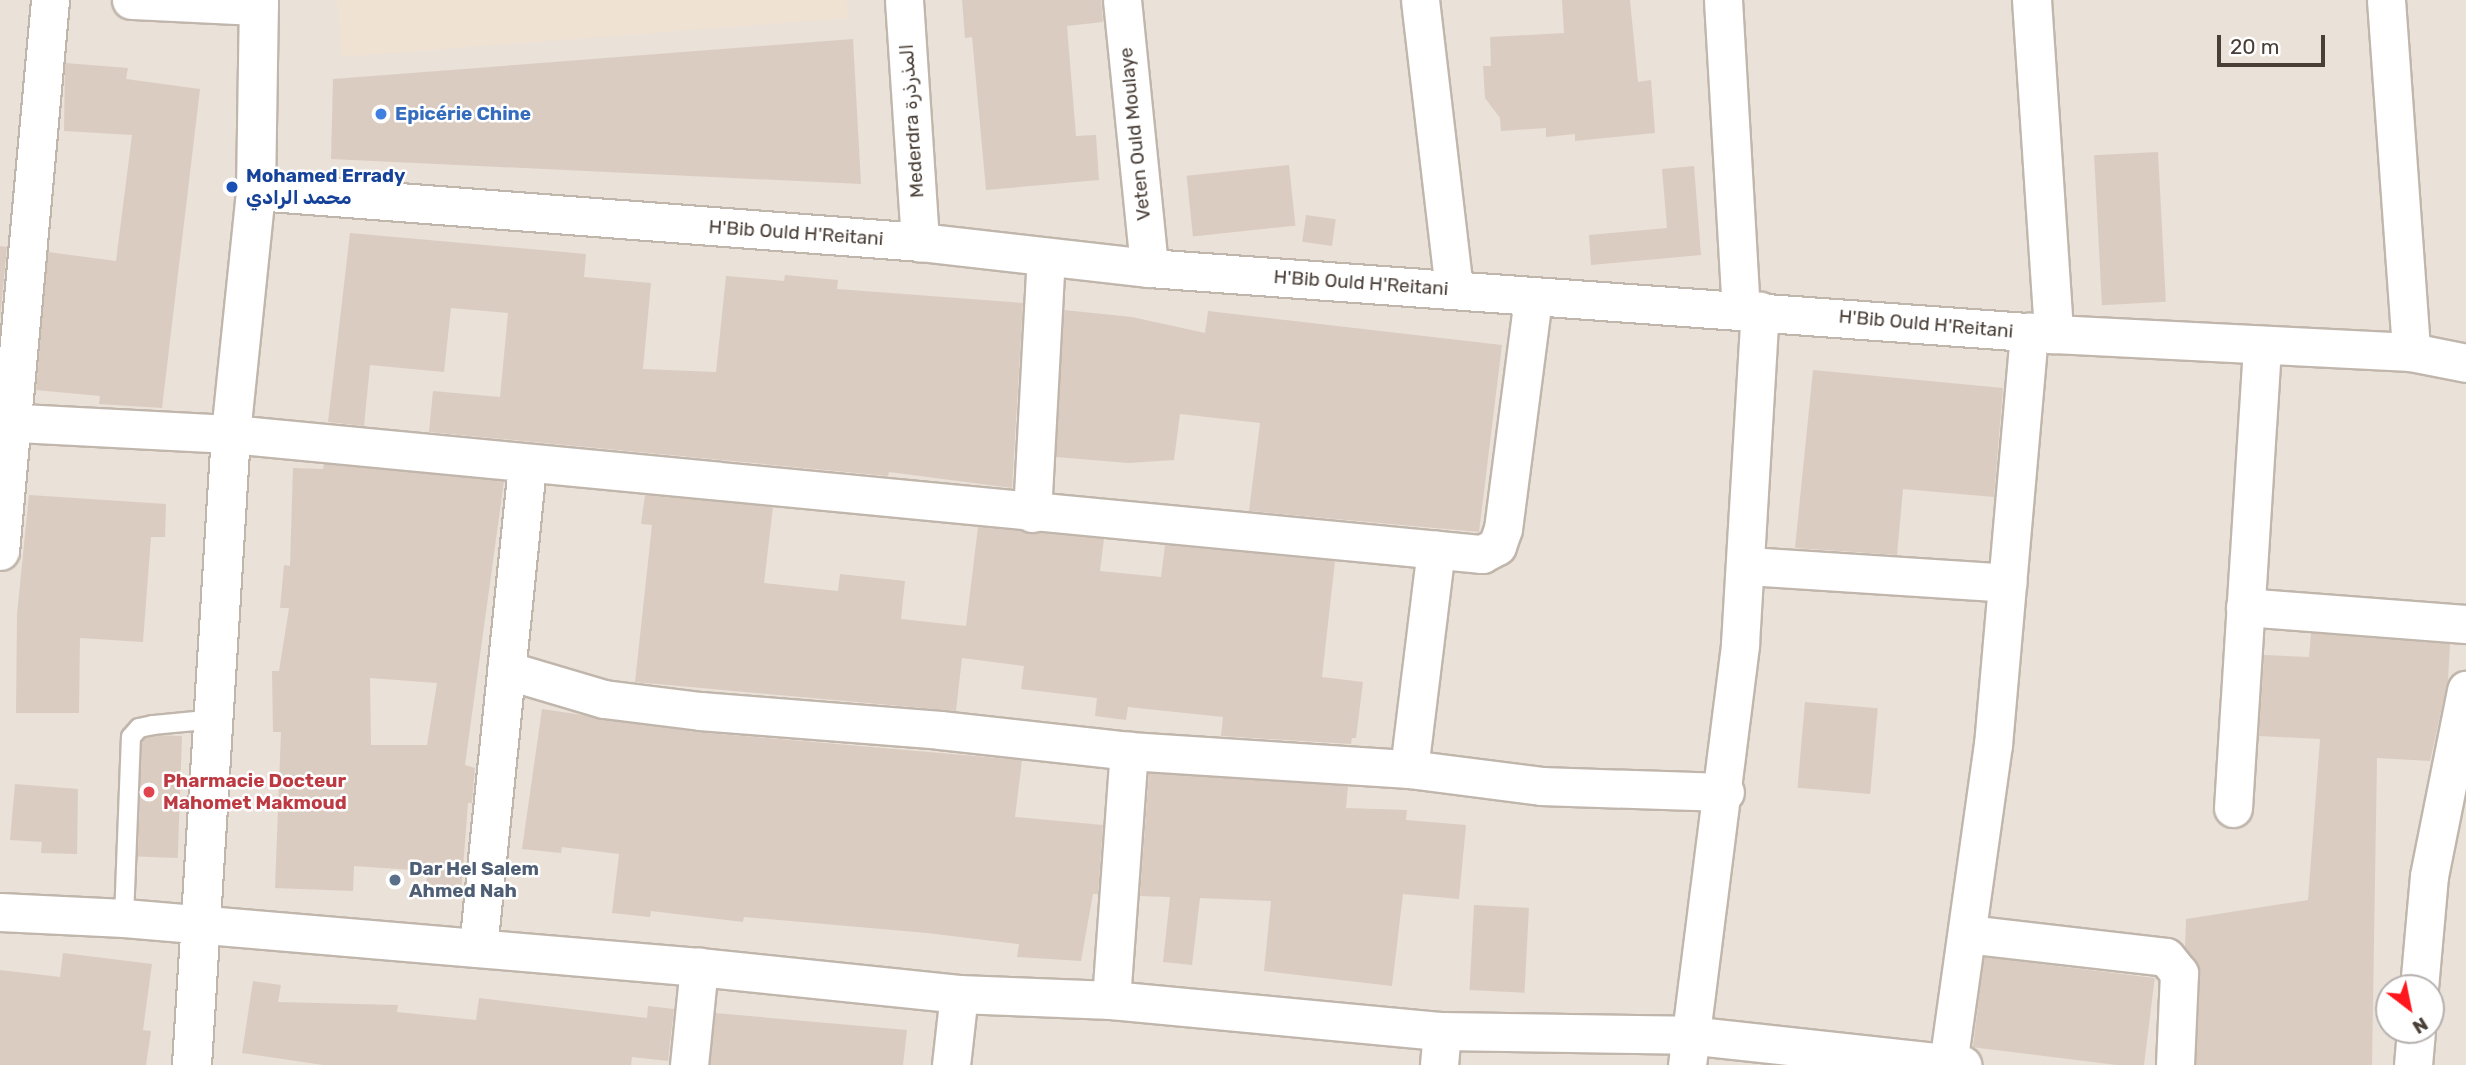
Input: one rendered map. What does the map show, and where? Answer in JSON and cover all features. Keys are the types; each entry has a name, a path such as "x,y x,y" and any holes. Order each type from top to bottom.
{"street":[{"path":"0,551 5,423 50,0"},
{"path":"131,0 259,3 256,191 231,434 204,925 192,1065"},
{"name":"Mederdra المذرذرة","path":"904,0 920,242"},
{"name":"Veten Ould Moulaye","path":"1122,0 1149,268"},
{"path":"1420,0 1454,289"},
{"path":"1687,1050 1725,792 1747,566 1750,311 1723,0"},
{"path":"0,912 124,918 478,948 699,967 959,994 1111,1000 1441,1048 1687,1050 1955,1065 1967,934 1993,745 2007,583 2041,333 2032,0"},
{"path":"2386,0 2411,352"},
{"name":"H'Bib Ould H'Reitani","path":"256,191 920,242 1149,268 1454,289 1533,298 2041,333 2411,352 2466,363"},
{"path":"1032,513 1046,258"},
{"path":"5,423 231,434 527,466 1482,554 1497,546 1503,529 1533,298"},
{"path":"2233,808 2262,345"},
{"path":"478,948 527,466"},
{"path":"1409,769 1436,550"},
{"path":"1747,566 2007,583"},
{"path":"2245,607 2466,624"},
{"path":"506,670 604,699 1129,751 1409,769 1541,786 1725,792"},
{"path":"2420,974 2429,876 2464,727 2466,690"},
{"path":"1111,1000 1129,751"},
{"path":"1967,934 2166,957 2179,973 2175,1065"},
{"path":"689,1065 699,967"},
{"path":"951,1065 959,994"},
{"path":"2413,1065 2415,1044"}],"lane":[{"path":"124,918 131,737 139,728 215,719"}],"shaded area":[{"path":"0,0 2466,0 2466,1065 0,1065"},
{"path":"337,0 847,0 848,18 341,57"}],"building":[{"path":"962,0 1101,0 1103,22 1067,26 1076,136 1096,135 1099,180 986,190 972,37 965,38"},
{"path":"1562,0 1630,0 1638,82 1651,80 1655,133 1575,141 1575,134 1546,137 1546,128 1501,131 1500,118 1485,98 1483,66 1491,66 1490,37 1564,33"},
{"path":"853,39 861,184 331,159 333,79"},
{"path":"65,63 128,68 126,79 200,89 162,408 99,404 100,396 36,390 48,252 116,261 132,135 64,131"},
{"path":"2158,152 2166,302 2102,305 2094,155"},
{"path":"1289,165 1295,226 1193,236 1187,176"},
{"path":"1694,166 1701,255 1591,265 1589,235 1667,228 1662,169"},
{"path":"1306,215 1336,219 1332,246 1302,242"},
{"path":"350,233 586,254 584,277 651,283 643,369 716,372 726,276 784,281 785,275 838,280 837,289 1023,303 1012,488 889,472 888,476 429,432 433,391 500,397 508,313 451,308 444,372 370,365 364,426 328,422"},
{"path":"0,246 7,247 0,319"},
{"path":"1064,310 1132,317 1205,333 1208,311 1502,345 1479,532 1249,511 1260,423 1180,414 1174,460 1128,463 1056,457"},
{"path":"1813,370 2003,388 1994,497 1903,489 1897,555 1795,548"},
{"path":"324,464 504,481 465,765 475,768 472,803 468,803 461,894 426,892 427,871 354,866 353,891 275,888 281,732 273,732 272,671 279,671 289,608 280,608 284,565 290,566 293,468 323,469","holes":["370,678 437,683 427,745 371,745"]},
{"path":"29,495 166,504 165,537 151,537 143,642 80,638 79,713 16,713 17,614"},
{"path":"645,495 773,507 764,583 838,591 840,574 905,581 901,619 966,626 978,527 1104,539 1100,571 1161,577 1165,545 1335,561 1322,677 1363,682 1356,738 1352,738 1351,744 1221,736 1223,717 1128,707 1126,720 1095,716 1097,698 1021,689 1024,666 962,658 956,711 635,682 652,525 641,524"},
{"path":"2311,633 2450,644 2448,680 2430,761 2377,758 2372,1065 2196,1065 2200,974 2185,947 2186,919 2308,900 2320,739 2259,736 2264,655 2309,657"},
{"path":"1805,702 1878,708 1870,794 1798,788"},
{"path":"542,709 697,732 1022,760 1015,817 1103,825 1098,894 1093,894 1081,961 1017,957 1019,944 927,933 744,917 743,922 651,911 650,917 612,913 619,854 562,847 561,853 522,849"},
{"path":"142,735 182,736 178,858 138,857"},
{"path":"1149,773 1348,786 1346,808 1407,810 1406,820 1466,825 1459,899 1403,894 1392,986 1264,971 1271,901 1200,898 1192,965 1163,962 1170,897 1140,896"},
{"path":"15,784 78,789 77,854 41,853 42,842 10,840"},
{"path":"1474,905 1529,908 1524,993 1470,990"},
{"path":"63,953 152,964 143,1030 151,1031 146,1065 0,1065 0,970 60,977"},
{"path":"1984,957 2155,978 2144,1065 2117,1065 1973,1047"},
{"path":"253,981 281,985 278,1002 398,1005 397,1012 476,1020 479,998 647,1018 648,1006 674,1009 668,1061 632,1057 631,1065 323,1065 242,1053"},
{"path":"715,1013 907,1030 903,1065 710,1065"}],"place":[{"name":"Epicérie Chine","path":"381,114"},
{"name":"Mohamed Errady محمد الرادي","path":"232,187"},
{"name":"Pharmacie Docteur Mahomet Makmoud","path":"149,792"},
{"name":"Dar Hel Salem Ahmed Nah","path":"395,880"}]}
